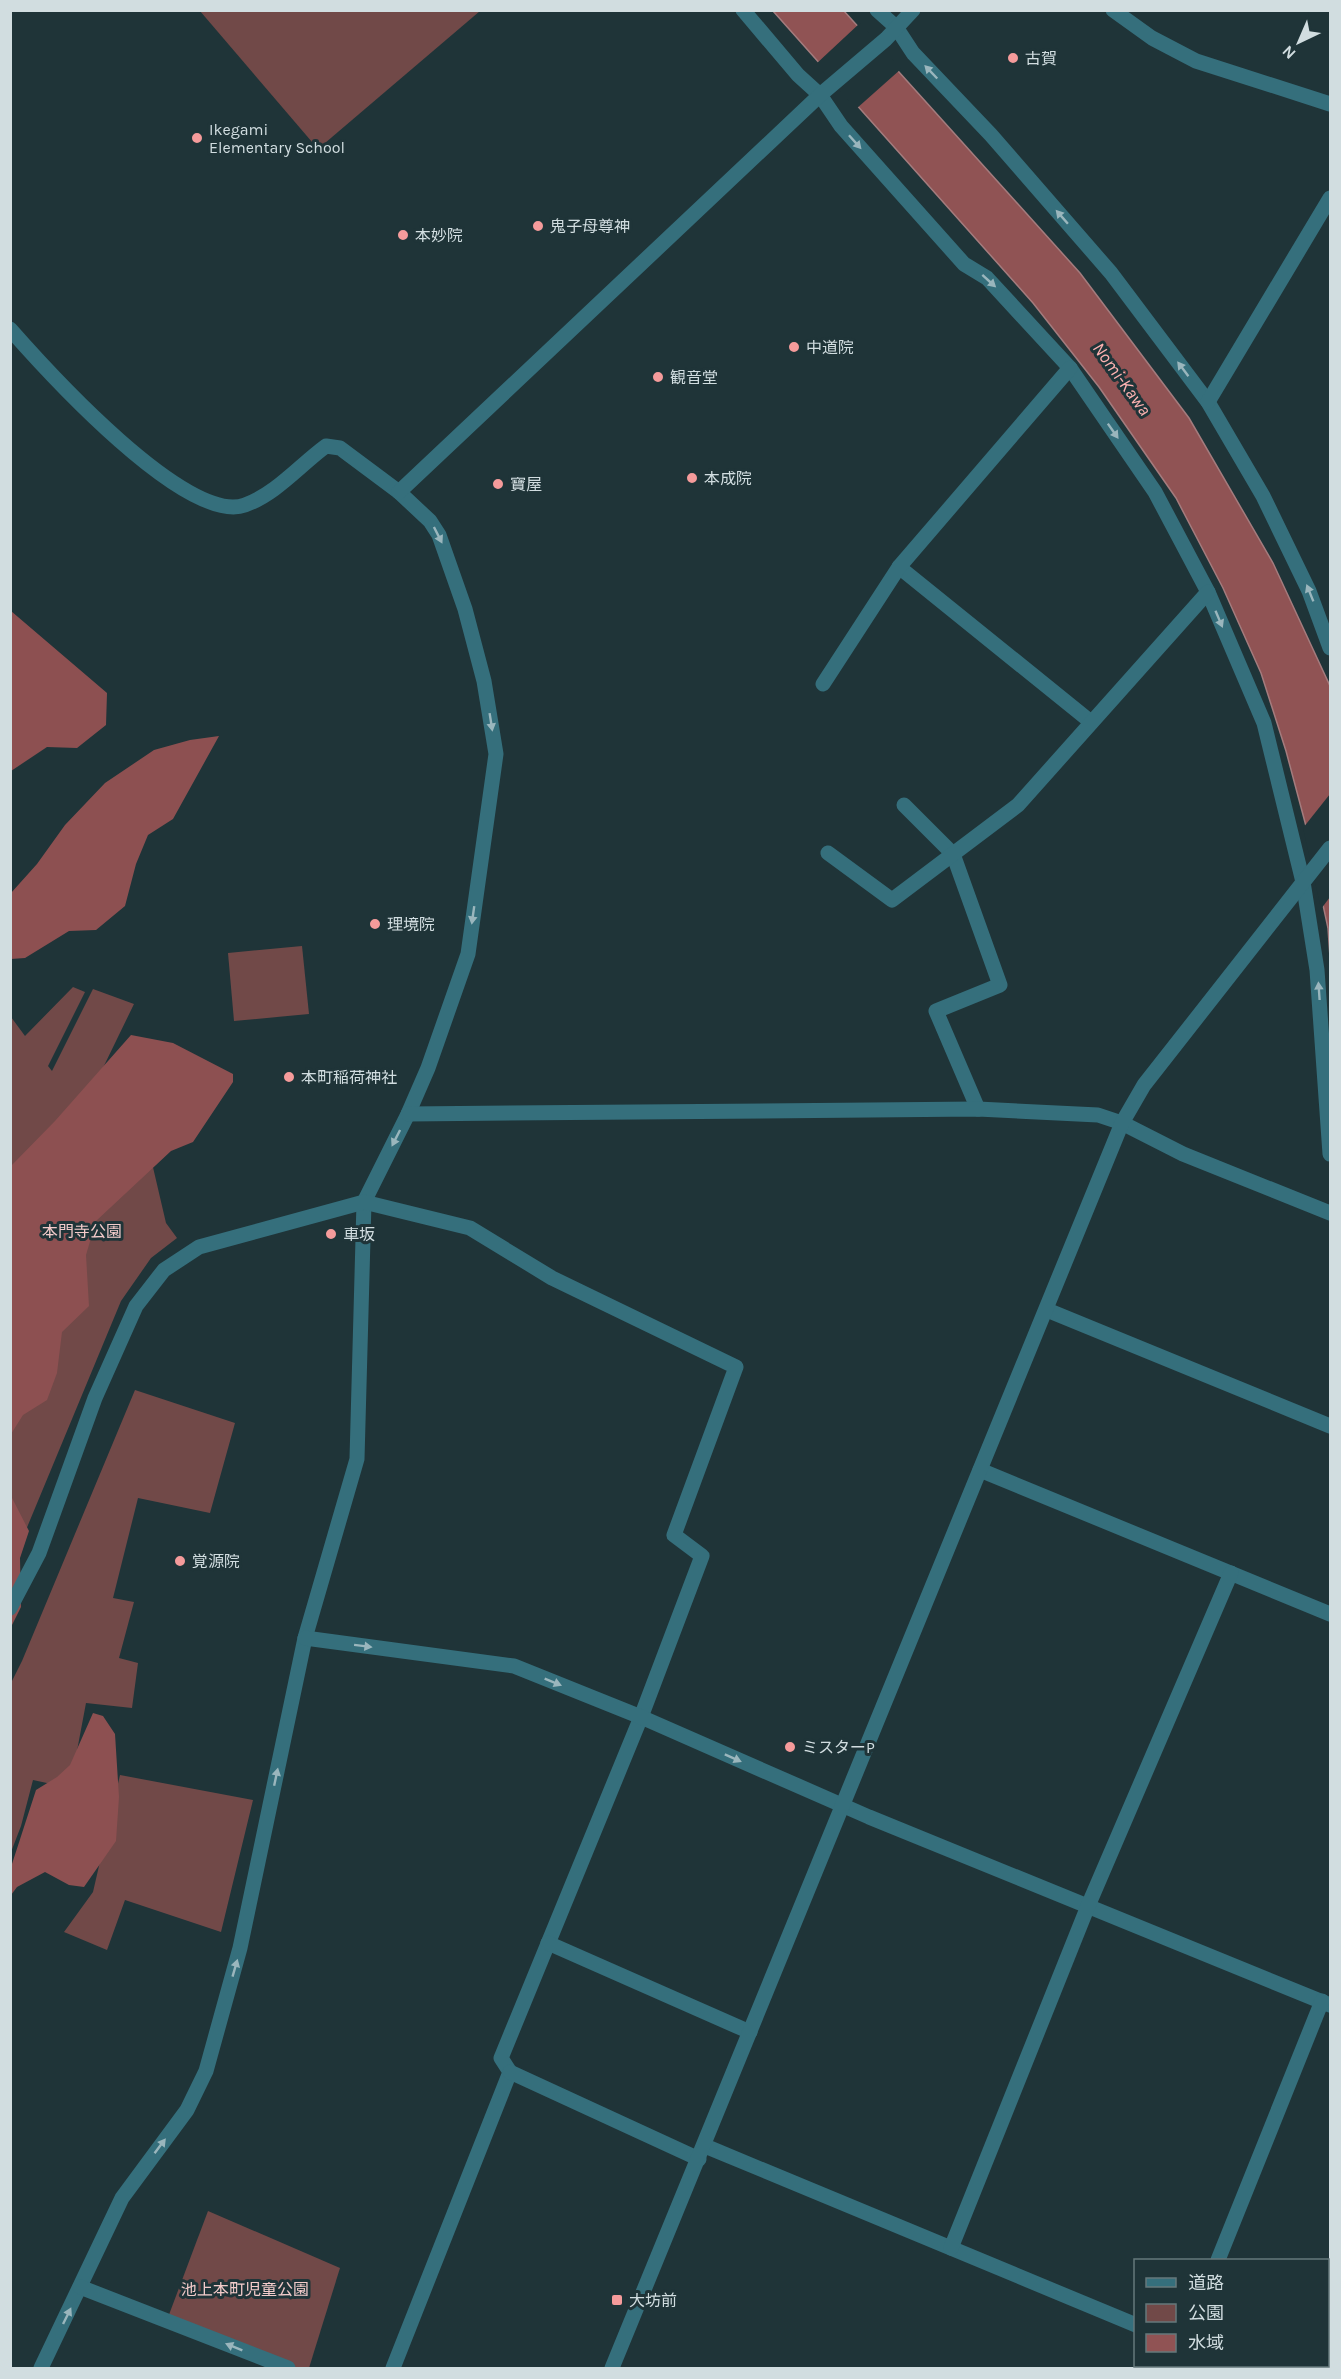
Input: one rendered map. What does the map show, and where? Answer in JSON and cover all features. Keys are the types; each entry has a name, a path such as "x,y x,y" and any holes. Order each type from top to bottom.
{"street":[{"path":"743,10 798,75 825,90 841,126 964,264 987,278 1070,368 1155,492 1208,592 1264,723 1307,877 1317,970 1330,1154"},
{"path":"877,10 891,33 991,135 1111,273 1208,402 1263,496 1309,591 1330,648"},
{"path":"399,492 825,90 891,33 913,10"},
{"path":"1113,10 1152,38 1196,61 1330,104"},
{"path":"1208,402 1330,198"},
{"path":"10,328 47,371 114,434 168,481 193,496 217,505 244,506 268,493 326,446 340,448 399,492 430,521 450,563 484,681 496,753 468,954 428,1068 364,1202 357,1459 305,1638 240,1948 206,2071 187,2110 122,2198 41,2368"},
{"path":"823,684 899,567 1070,368"},
{"path":"899,567 1091,722"},
{"path":"828,853 892,900 1018,806 1208,592"},
{"path":"904,805 953,854 1000,984 936,1011 978,1109"},
{"path":"612,2368 1122,1123 1144,1085 1330,848"},
{"path":"408,1114 978,1109 1098,1115 1122,1123 1183,1154 1330,1214"},
{"path":"10,1608 39,1553 95,1398 136,1306 164,1270 199,1247 364,1202 470,1228 552,1278 736,1367 674,1536 702,1556 641,1717 501,2058 510,2072 702,2153 951,2248 1134,2324"},
{"path":"1047,1310 1330,1426"},
{"path":"980,1470 1330,1614"},
{"path":"951,2248 1088,1906 1231,1573"},
{"path":"305,1638 514,1666 641,1717 841,1805 1326,2003 1218,2259"},
{"path":"548,1943 750,2032"},
{"path":"393,2368 510,2072"},
{"path":"81,2287 288,2368"}],"green space":[{"path":"200,11 480,11 318,149"},
{"path":"11,611 107,693 106,725 77,748 47,747 11,771"},
{"path":"219,736 173,819 148,835 136,864 125,906 96,930 69,931 25,958 11,959 11,893 37,864 65,825 105,783 154,750 190,740"},
{"path":"302,946 309,1014 234,1021 228,953"},
{"name":"本門寺公園","path":"73,987 85,992 48,1066 52,1071 93,989 134,1004 82,1111 145,1133 166,1223 177,1238 151,1258 121,1301 11,1566 11,1017 25,1036"},
{"path":"131,1035 173,1043 233,1074 233,1082 193,1142 171,1151 96,1221 86,1255 89,1306 62,1332 57,1373 47,1400 23,1415 11,1434 11,1166 55,1121"},
{"path":"135,1390 235,1423 210,1513 138,1498 113,1598 134,1602 119,1658 138,1663 132,1708 86,1703 70,1788 33,1780 21,1826 11,1852 11,1683"},
{"path":"11,1496 29,1531 20,1558 21,1607 11,1627"},
{"path":"93,1713 103,1716 115,1734 119,1797 116,1841 84,1887 69,1885 45,1872 17,1887 11,1895 11,1867 36,1790 57,1777 70,1765"},
{"path":"120,1775 253,1800 221,1932 125,1900 107,1950 64,1932 93,1892"},
{"name":"池上本町児童公園","path":"208,2211 340,2268 309,2368 288,2368 167,2320"}],"water":[{"name":"Nomi-Kawa","path":"773,11 844,11 1080,273 1189,418 1273,563 1330,686 1330,957 1328,928 1306,826 1286,751 1261,673 1223,588 1176,498 1099,387 1033,303"}],"pier":[{"path":"860,23 901,69 856,109 816,64"},
{"path":"1330,794 1330,897 1321,909 1303,828"}],"place":[{"name":"古賀","path":"1013,58"},
{"name":"Ikegami Elementary School","path":"197,138"},
{"name":"鬼子母尊神","path":"538,226"},
{"name":"本妙院","path":"403,235"},
{"name":"中道院","path":"794,347"},
{"name":"観音堂","path":"658,377"},
{"name":"本成院","path":"692,478"},
{"name":"寶屋","path":"498,484"},
{"name":"理境院","path":"375,924"},
{"name":"本町稲荷神社","path":"289,1077"},
{"name":"車坂","path":"331,1234"},
{"name":"覚源院","path":"180,1561"},
{"name":"ミスターP","path":"790,1747"},
{"name":"大坊前","path":"617,2300"}]}
